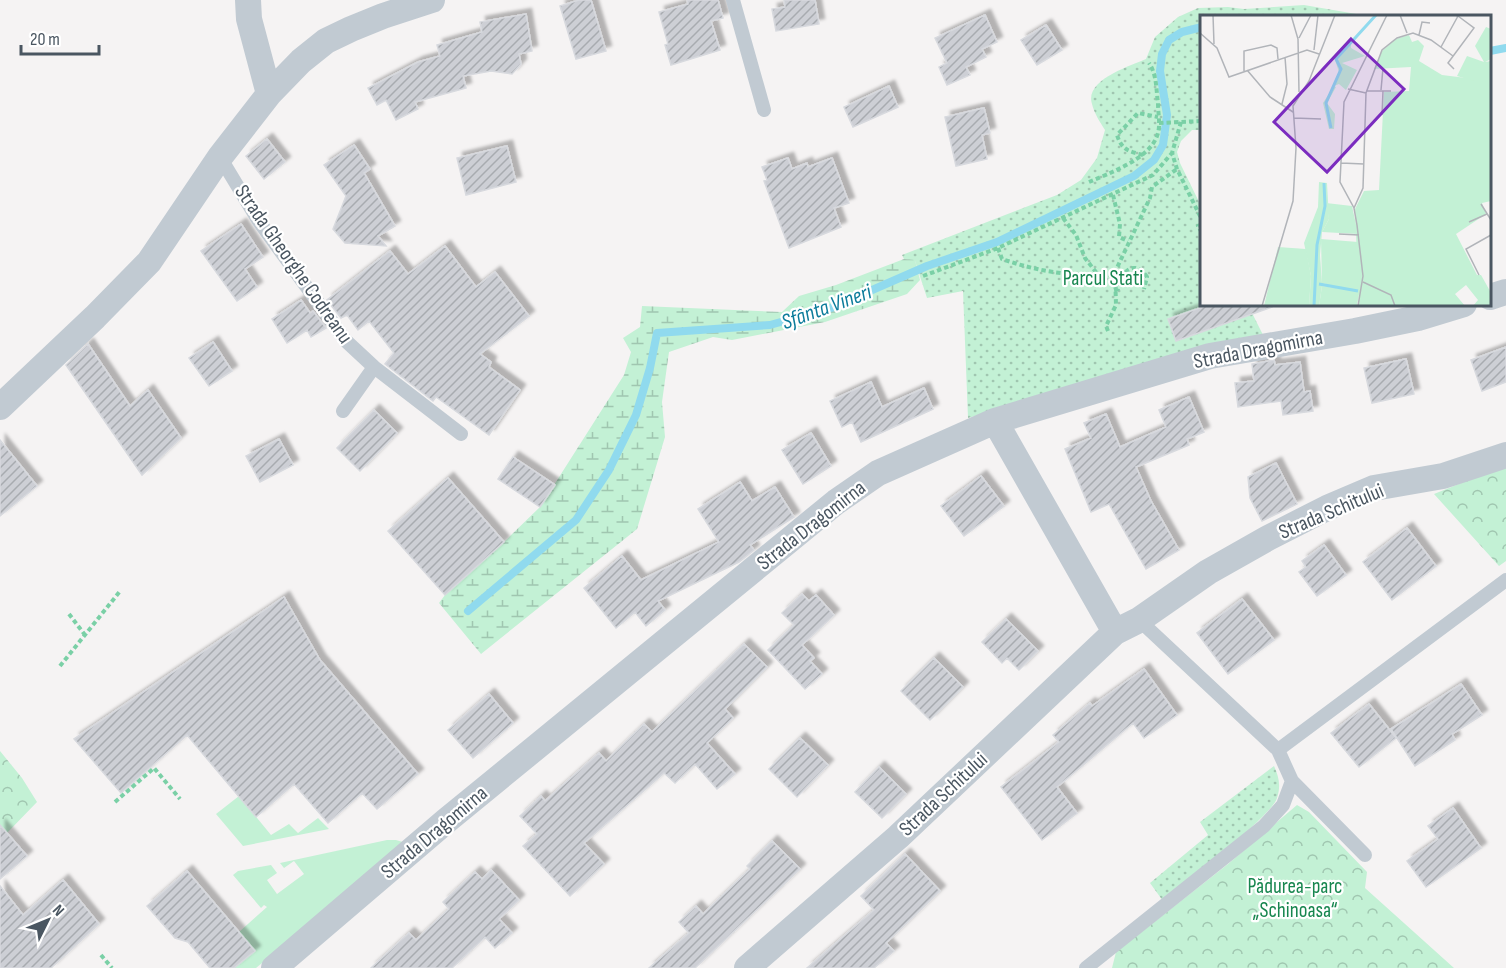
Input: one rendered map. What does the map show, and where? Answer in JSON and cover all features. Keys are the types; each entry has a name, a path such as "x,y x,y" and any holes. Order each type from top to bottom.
{"street":[{"path":"248,0 249,19 269,94"},
{"name":"Strada Gheorghe Codreanu","path":"0,407 149,262 220,157 269,94 301,61 326,41 383,15 432,0"},
{"path":"1491,297 1506,292"},
{"name":"Strada Dragomirna","path":"274,968 446,821 836,502 878,473 995,421 1210,356 1355,331 1418,318 1457,306"},
{"path":"995,421 1115,632"},
{"name":"Strada Schitului","path":"747,968 898,837 1115,632 1139,620 1208,572 1327,508 1374,488 1443,476 1506,455"}],"lane":[{"path":"733,0 764,110"},
{"name":"Strada Gheorghe Codreanu","path":"220,157 258,220 346,341 374,368 461,434"},
{"path":"343,411 374,368"},
{"path":"1278,750 1506,580"},
{"path":"1139,620 1278,750 1292,781 1365,855"},
{"path":"1086,968 1264,826 1283,805 1292,781"}],"path":[{"path":"1089,182 1143,155 1150,149 1158,135 1155,72 1149,63"},
{"path":"1143,155 1120,145 1117,135 1138,113 1158,117"},
{"path":"1159,123 1200,121"},
{"path":"923,276 998,248 1154,175 1172,153 1181,122"},
{"path":"1172,153 1177,169 1200,216"},
{"path":"1108,331 1106,326 1116,305 1114,275 1128,241 1150,198 1152,187 1177,169"},
{"path":"1113,195 1120,224 1119,237 1128,241"},
{"path":"1063,218 1076,235 1085,258 1099,276"},
{"path":"998,248 1002,259 1032,269 1099,276 1114,275"},
{"path":"1114,290 1118,289 1120,278 1127,270 1136,268 1143,271 1147,277 1144,289"},
{"path":"60,666 121,590"},
{"path":"69,614 85,635"},
{"path":"115,802 154,768 180,799"},
{"path":"101,955 112,968"}],"green space":[{"name":"Parcul Stati","path":"1304,5 1362,15 1200,15 1200,130 1192,130 1181,141 1177,152 1200,204 1200,306 1248,306 1263,335 968,418 963,291 927,298 915,261 904,259 902,255 1057,195 1081,180 1097,158 1105,130 1092,104 1091,95 1101,81 1146,59 1155,37 1178,17 1198,8 1244,9"},
{"path":"904,259 915,260 920,280 907,294 825,322 732,340 713,337 669,352 662,402 665,437 637,529 481,654 439,603 540,507 624,375 631,352 623,338 640,327 642,306 782,312 799,296 836,285"},
{"path":"1506,465 1506,561 1499,566 1434,494"},
{"path":"0,751 22,778 37,802 7,833 0,826"},
{"path":"1274,766 1279,789 1277,798 1271,807 1244,834 1163,901 1150,883 1208,835 1200,822"},
{"path":"239,796 271,835 289,824 298,833 318,818 329,829 243,846 216,814"},
{"name":"Pădurea-parc „Schinoasa“","path":"1297,805 1309,812 1367,872 1365,888 1454,968 1112,968 1116,952 1228,864"},
{"path":"387,840 406,843 256,968 234,968 254,951 239,932 267,907 264,905 261,908 233,875 238,871 271,865 277,873 267,880 277,894 304,874 294,861 284,868 280,863"}],"building":[{"path":"579,0 591,0 606,51 576,59 560,6"},
{"path":"687,0 718,0 723,18 711,21 720,50 671,65 659,12 688,4"},
{"path":"784,0 815,0 819,24 776,31 772,9 785,7"},
{"path":"526,14 532,51 519,54 521,64 512,74 491,71 463,76 466,88 415,102 418,109 396,120 386,100 377,105 368,88 418,62 440,56 437,45 482,32 480,22"},
{"path":"985,15 997,42 982,49 986,57 966,67 970,75 947,85 939,67 947,63 935,38"},
{"path":"1046,25 1062,50 1037,65 1021,40"},
{"path":"889,86 898,107 853,127 844,107"},
{"path":"984,108 990,133 982,135 987,159 956,166 945,117"},
{"path":"267,139 285,162 264,179 246,156"},
{"path":"354,145 370,169 364,173 395,226 378,236 386,246 345,243 333,229 346,196 324,165"},
{"path":"507,146 516,182 466,195 457,158"},
{"path":"788,158 792,169 807,163 808,167 832,158 849,203 834,208 841,227 789,248 764,181 767,180 762,167"},
{"path":"241,224 263,257 245,269 257,287 237,301 201,251"},
{"path":"445,246 476,287 495,272 529,316 480,354 491,362 489,367 520,390 489,435 436,397 433,401 385,364 394,353 369,321 358,330 347,315 341,318 327,300 390,251 408,274"},
{"path":"301,300 310,313 313,311 326,328 311,337 307,330 287,343 272,319"},
{"path":"1205,306 1272,307 1176,341 1168,319"},
{"path":"213,342 232,371 209,386 189,358"},
{"path":"88,344 130,406 148,390 181,438 142,475 66,365"},
{"path":"1506,347 1506,382 1482,391 1471,360"},
{"path":"1406,359 1414,394 1372,403 1364,368"},
{"path":"1274,360 1275,365 1300,362 1304,392 1310,391 1313,411 1283,415 1281,401 1238,407 1235,383 1254,381 1252,364"},
{"path":"871,382 882,407 924,388 933,409 861,442 852,422 842,427 830,401"},
{"path":"1189,397 1204,432 1187,439 1189,445 1136,467 1151,501 1179,550 1146,569 1109,504 1091,512 1065,449 1091,438 1084,423 1106,414 1120,447 1166,427 1159,410"},
{"path":"374,410 397,433 360,471 337,448"},
{"path":"811,433 831,466 803,484 782,450"},
{"path":"279,439 293,465 260,482 246,456"},
{"path":"0,440 37,486 0,516"},
{"path":"513,457 555,485 540,507 498,479"},
{"path":"1276,463 1297,504 1262,521 1250,498 1248,477"},
{"path":"981,476 1004,506 964,536 941,506"},
{"path":"448,478 504,542 445,595 388,531"},
{"path":"740,482 752,501 775,487 794,517 750,545 754,550 739,562 658,601 665,610 646,626 635,612 616,628 584,588 622,556 641,580 719,542 698,509"},
{"path":"1407,528 1436,566 1392,600 1363,562"},
{"path":"1324,545 1346,575 1317,596 1299,572 1306,567 1302,561"},
{"path":"802,594 809,601 816,595 834,615 802,645 814,658 810,661 822,674 805,689 768,650 794,625 782,613"},
{"path":"284,597 320,660 418,774 377,809 362,793 328,823 294,784 256,817 187,735 121,793 74,739"},
{"path":"1242,599 1274,640 1228,674 1197,633"},
{"path":"1006,619 1038,651 1019,670 1007,658 1002,663 982,642"},
{"path":"744,644 767,667 725,709 733,718 707,743 735,774 717,789 695,764 675,783 664,773 584,843 604,864 570,896 523,846 537,834 520,816 541,796 545,801 599,753 606,761 644,724 652,732"},
{"path":"934,658 963,687 930,720 901,691"},
{"path":"1144,669 1177,715 1144,738 1133,723 1057,787 1077,813 1042,840 1001,787 1059,742 1053,735 1090,703 1092,706"},
{"path":"1461,684 1482,715 1452,734 1455,740 1415,766 1391,729"},
{"path":"489,694 513,723 473,758 448,730"},
{"path":"1369,704 1396,738 1359,767 1331,733"},
{"path":"800,738 828,765 797,797 769,769"},
{"path":"879,767 906,794 882,818 855,792"},
{"path":"1453,808 1481,848 1426,887 1407,861 1438,839 1428,826"},
{"path":"0,825 27,856 0,879"},
{"path":"772,841 800,869 695,968 649,968 689,933 679,922 696,906 703,914 750,869 747,866"},
{"path":"905,854 940,891 886,943 894,951 874,968 807,968 874,910 861,896"},
{"path":"491,870 519,900 499,919 512,933 495,948 485,937 452,968 371,968 409,933 416,940 449,909 443,902 475,872 482,879"},
{"path":"187,871 255,951 234,968 210,968 188,942 175,938 147,906"},
{"path":"63,880 99,924 51,968 0,968 0,886 23,915"}],"waterway":[{"name":"Sfânta Vineri","path":"468,611 576,520 609,470 636,415 650,368 657,333 770,325 831,308 927,266 997,242 1134,176 1154,160 1163,145 1167,115 1160,71 1162,54 1169,40 1182,32 1200,28"},
{"name":"Sfânta Vineri","path":"1491,51 1506,48"}]}
